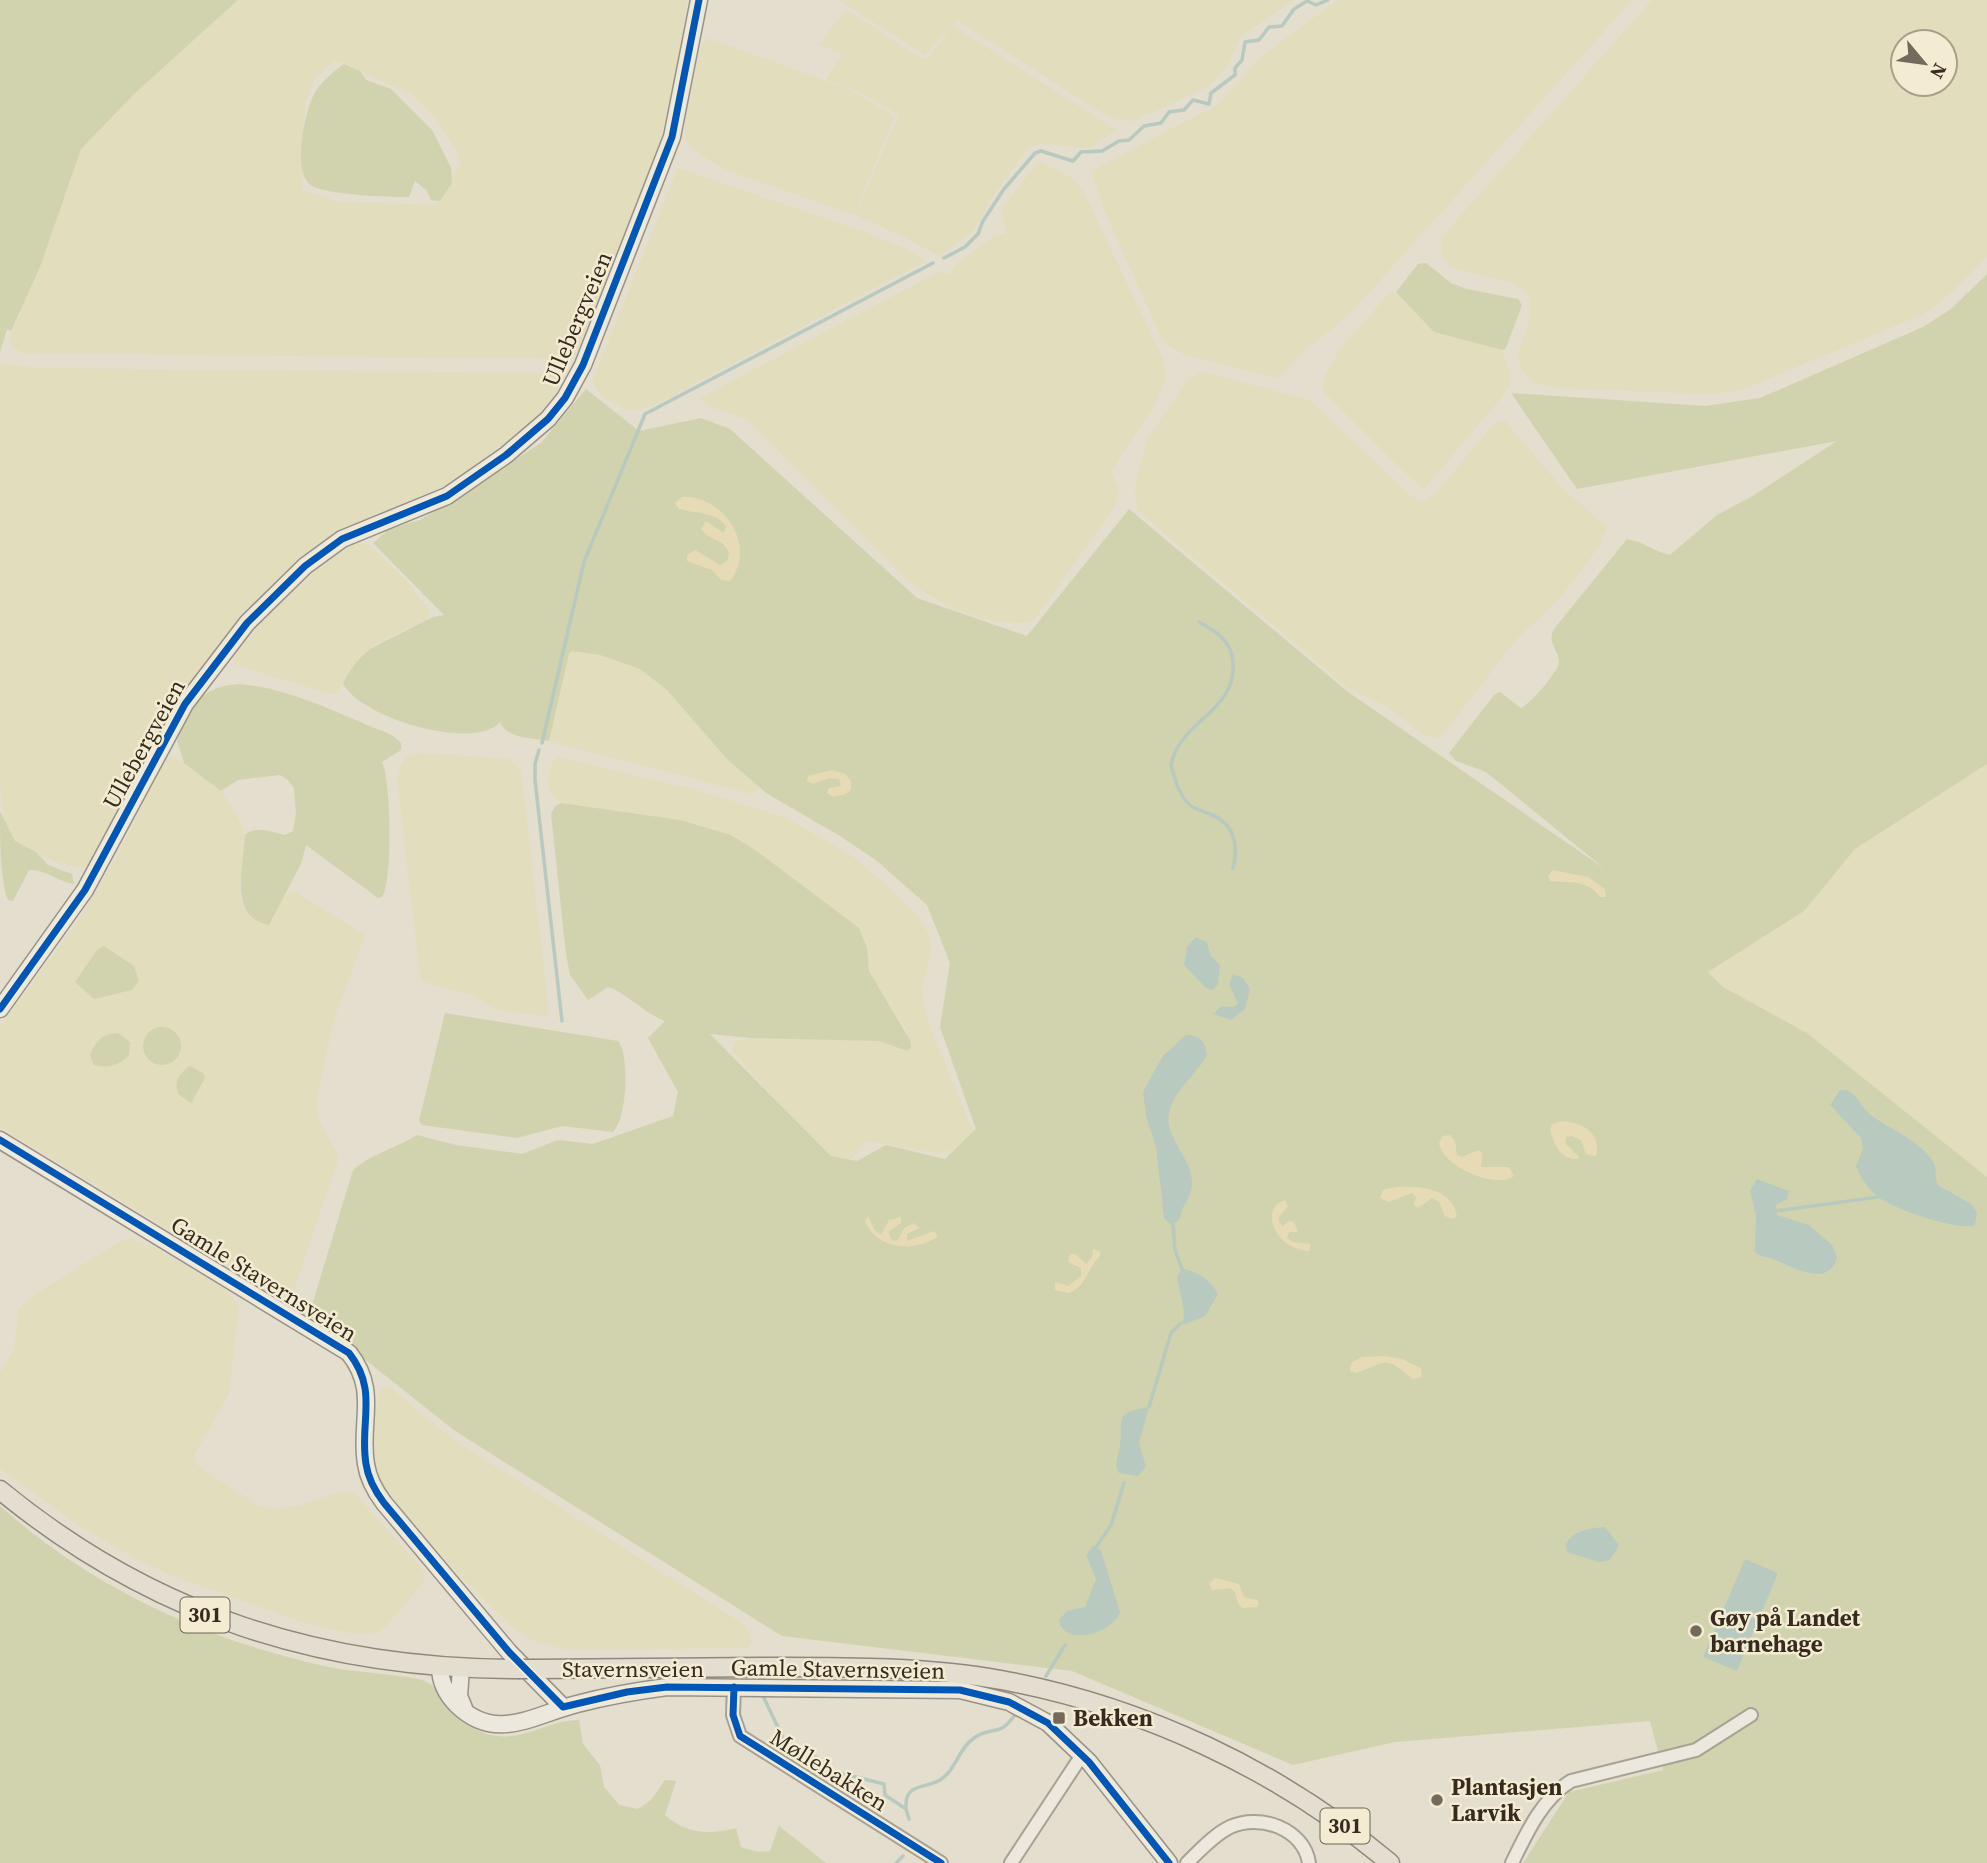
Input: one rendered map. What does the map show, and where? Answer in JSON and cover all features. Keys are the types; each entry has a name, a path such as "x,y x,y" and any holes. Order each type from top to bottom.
{"main road":[{"name":"Stavernsveien","path":"0,1490 58,1535 107,1566 205,1615 312,1648 370,1660 461,1668 873,1668 934,1671 1001,1680 1091,1702 1158,1724 1232,1759 1325,1812 1390,1863"},
{"name":"Stavernsveien","path":"1295,1796 1375,1863"}],"street":[{"name":"Ullebergveien","path":"0,1009 85,890 185,704 247,623 291,578 331,546 365,528 447,496 524,441 565,398 583,365 665,159 682,98 699,0"},
{"name":"Gamle Stavernsveien","path":"0,1140 349,1353 360,1367 365,1385 368,1407 365,1462 370,1483 509,1652 563,1707"},
{"path":"440,1667 440,1678 450,1698 466,1713"},
{"path":"461,1668 458,1696 466,1713"},
{"name":"Møllebakken","path":"734,1687 733,1715 740,1736 941,1863"},
{"name":"Gamle Stavernsveien","path":"466,1713 481,1722 498,1725 532,1720 563,1707 654,1688 960,1690 1009,1702 1048,1723 1082,1755 1169,1863"},
{"path":"1512,1863 1543,1806 1556,1790 1571,1781 1696,1750 1751,1715"},
{"path":"1011,1863 1082,1755"},
{"path":"1187,1863 1229,1827 1255,1820 1286,1829 1307,1850 1309,1863"}],"shaded area":[{"path":"238,0 687,0 677,73 657,152 575,356 571,359 23,353 13,347 9,337 40,267 81,149 134,94","holes":["335,60 410,93 436,118 457,151 461,164 436,205 339,202 302,190 305,102 315,78"]},
{"path":"839,0 1294,0 1242,35 1226,67 1208,87 1133,121 1116,119 1096,109 957,20 925,55"},
{"path":"1338,0 1632,0 1347,317 1307,348 1282,375 1278,378 1185,355 1165,343 1159,332 1105,212 1091,171 1217,105 1261,57"},
{"path":"1652,0 1987,0 1987,257 1941,302 1921,315 1739,391 1709,394 1556,388 1531,381 1522,370 1518,354 1530,319 1530,296 1515,284 1450,267 1443,257 1441,238"},
{"path":"848,11 923,60 930,56 953,26 1116,130 1093,146 1082,148 1043,143 1028,147 994,195 973,231 939,256 907,238 855,215 899,115 861,93 826,79 843,54 819,45 843,13"},
{"path":"708,38 848,89 894,116 854,215 724,169 692,149 685,138 685,123 700,48"},
{"path":"1039,161 1072,178 1083,191 1163,359 1166,377 1156,403 1111,471 1119,490 1115,506 1035,619 1026,623 997,622 953,609 910,583 748,420 709,406 700,398 935,274 942,272 950,275 955,265 996,235 1006,234 1002,208"},
{"path":"678,168 862,231 908,250 925,261 659,403 638,410 627,410 601,396 592,382"},
{"path":"1396,292 1434,332 1502,350 1510,373 1509,385 1500,399 1423,490 1322,390 1326,374 1340,349 1389,294"},
{"path":"0,364 38,368 536,373 552,375 559,384 553,400 540,416 455,480 427,496 342,530 300,559 270,588 217,647 172,708 90,866 83,868 56,862 15,841 4,819 0,785"},
{"path":"1202,372 1310,400 1411,496 1422,502 1434,495 1496,422 1505,421 1564,490 1607,527 1599,546 1579,574 1556,602 1518,637 1440,738 1425,736 1388,707 1348,688 1138,511 1135,496 1137,476 1148,438 1188,379"},
{"path":"359,542 369,545 408,583 430,611 425,620 377,643 351,668 337,691 331,694 233,664 238,647 287,596 333,556"},
{"path":"572,651 600,655 640,669 667,690 727,759 761,790 752,794 549,741 569,654"},
{"path":"419,753 510,759 521,771 549,1011 546,1016 494,1009 473,995 424,982 420,975 397,779 402,762"},
{"path":"172,756 200,772 221,791 236,814 245,835 239,892 243,905 254,916 263,924 273,919 282,898 290,892 297,893 365,935 334,1019 316,1103 319,1121 339,1157 294,1290 286,1296 262,1286 0,1127 0,1027 80,918 119,853 166,758"},
{"path":"559,757 700,791 786,818 852,856 891,889 919,917 929,935 931,951 922,987 923,1003 929,1026 975,1135 949,1151 936,1153 867,1141 844,1167 837,1167 732,1051 736,1041 750,1038 879,1041 906,1051 911,1048 907,1031 869,971 867,948 859,928 680,820 561,803 550,793 548,783 552,762"},
{"path":"1987,764 1987,1177 1807,1033 1723,987 1707,972 1804,911 1855,849"},
{"path":"1196,937 1207,942 1210,955 1220,965 1218,984 1213,990 1206,988 1184,965 1187,947"},
{"path":"1233,974 1243,978 1250,989 1245,1009 1231,1020 1214,1014 1221,1006 1233,1007 1238,1004 1229,984"},
{"path":"1186,1035 1201,1040 1207,1055 1177,1094 1170,1109 1171,1132 1192,1178 1191,1190 1180,1219 1171,1225 1164,1218 1156,1147 1146,1116 1143,1092 1162,1057"},
{"path":"1840,1090 1850,1092 1868,1113 1926,1153 1934,1163 1938,1185 1971,1204 1977,1212 1975,1225 1955,1225 1926,1218 1886,1202 1874,1194 1856,1166 1863,1149 1861,1138 1830,1105"},
{"path":"1757,1179 1789,1191 1787,1199 1776,1205 1777,1215 1809,1225 1832,1245 1837,1257 1833,1267 1817,1274 1755,1252 1756,1216 1750,1191"},
{"path":"133,1239 153,1247 226,1290 239,1305 229,1394 194,1455 198,1466 259,1506 274,1509 298,1506 339,1492 354,1493 420,1566 425,1575 422,1584 387,1625 375,1633 354,1634 302,1622 173,1576 136,1559 77,1524 0,1468 0,1373 14,1348 19,1309 30,1298 122,1240"},
{"path":"1182,1269 1203,1277 1218,1294 1205,1316 1183,1325 1184,1311 1177,1277"},
{"path":"388,1386 438,1428 471,1451 746,1626 752,1643 748,1648 568,1650 533,1641 510,1625 411,1521 389,1495 378,1475 375,1454 376,1411 381,1389"},
{"path":"1149,1407 1139,1443 1146,1467 1138,1476 1119,1473 1116,1463 1122,1418 1129,1412"},
{"path":"1605,1527 1619,1545 1610,1560 1599,1562 1567,1552 1566,1544 1573,1536 1588,1529"},
{"path":"1094,1545 1101,1551 1120,1612 1116,1620 1099,1631 1069,1634 1059,1620 1067,1611 1085,1607 1096,1579 1086,1555"},
{"path":"1745,1559 1778,1573 1737,1671 1703,1657"}],"green space":[{"path":"0,0 238,0 134,94 81,149 40,267 11,331 7,329 0,352"},
{"path":"344,64 360,71 366,80 391,89 432,130 451,168 452,183 440,201 431,200 427,191 415,181 409,197 400,197 331,192 312,186 306,179 301,156 310,103 320,85"},
{"path":"1426,263 1451,283 1467,289 1518,299 1522,305 1506,348 1502,350 1434,332 1396,292 1418,264"},
{"path":"1987,274 1987,764 1855,849 1804,911 1708,972 1723,987 1807,1033 1987,1177 1987,1863 1523,1863 1569,1792 1663,1770 1650,1721 1395,1742 1293,1765 1072,1671 782,1636 455,1431 309,1315 353,1170 368,1160 417,1135 456,1145 522,1154 558,1140 593,1144 673,1116 678,1092 648,1038 665,1021 608,987 588,1000 570,975 551,814 555,806 561,803 680,820 731,835 758,852 859,928 867,948 869,971 910,1040 911,1048 907,1051 879,1041 750,1038 710,1034 831,1156 857,1161 886,1145 945,1159 976,1129 940,1027 950,963 927,905 877,861 766,793 727,759 667,690 640,669 600,655 572,651 569,654 549,741 514,735 503,728 500,722 486,730 467,733 443,732 417,726 370,708 353,696 343,683 357,661 371,649 426,620 444,615 373,543 389,529 420,520 541,443 586,389 639,431 701,418 730,429 917,598 1027,636 1129,509 1348,692 1605,869 1486,772 1456,761 1449,753 1495,694 1500,692 1521,708 1544,686 1559,660 1552,642 1554,629 1627,539 1670,555 1717,515 1751,497 1837,441 1577,489 1511,393 1705,406 1760,398 1923,327 1951,309"},
{"path":"238,684 297,697 392,735 401,743 401,750 382,762 390,830 388,872 382,897 378,898 306,845 301,864 269,925 256,920 247,912 241,888 245,835 254,830 285,835 293,831 296,814 294,788 280,775 238,780 221,791 184,763 177,740 198,700 214,690"},
{"path":"0,811 15,841 36,852 48,865 72,874 74,884 29,870 13,901 8,900 2,870"},
{"path":"104,946 134,966 139,981 132,990 94,999 75,982 97,950"},
{"path":"445,1013 618,1041 624,1059 625,1087 618,1125 613,1132 562,1126 517,1138 422,1125 419,1121"},
{"path":"162,1027 175,1033 181,1046 175,1059 162,1065 149,1059 143,1046 149,1033"},
{"path":"118,1033 130,1042 129,1055 113,1066 93,1064 90,1055 97,1042 108,1034"},
{"path":"190,1066 203,1073 205,1078 191,1103 178,1094 177,1085 180,1075"},
{"path":"0,1506 74,1563 113,1587 196,1627 240,1643 329,1667 418,1679 437,1689 468,1722 487,1734 511,1736 579,1720 583,1744 600,1765 604,1787 619,1805 638,1809 651,1800 665,1780 676,1781 665,1815 681,1826 707,1832 736,1828 741,1847 758,1852 770,1851 779,1826 826,1863 0,1863"}],"sand":[{"path":"682,497 697,498 711,504 723,513 732,525 738,538 740,553 738,567 730,581 721,580 712,570 687,561 687,555 695,550 720,565 727,561 729,554 724,545 701,529 706,521 724,533 726,526 722,521 711,515 679,509 675,503"},
{"path":"832,770 845,774 851,781 851,789 846,794 833,797 827,793 829,788 841,786 839,779 829,778 813,784 807,781 808,776"},
{"path":"1553,870 1588,877 1605,889 1606,897 1600,897 1583,884 1550,881 1548,876"},
{"path":"1561,1121 1589,1130 1596,1141 1596,1156 1586,1154 1581,1140 1572,1136 1566,1137 1566,1144 1580,1158 1568,1158 1560,1151 1550,1130 1552,1124"},
{"path":"1450,1135 1455,1141 1457,1155 1462,1157 1478,1150 1482,1152 1481,1167 1509,1167 1514,1176 1506,1180 1495,1180 1483,1178 1459,1167 1442,1152 1439,1143 1443,1136"},
{"path":"1395,1187 1434,1190 1449,1200 1457,1217 1452,1219 1445,1216 1439,1202 1432,1198 1418,1208 1414,1205 1416,1197 1412,1193 1389,1202 1380,1198 1383,1190"},
{"path":"1285,1200 1288,1206 1279,1217 1279,1223 1283,1226 1289,1221 1294,1222 1298,1232 1289,1232 1287,1238 1293,1242 1311,1244 1309,1251 1288,1244 1274,1228 1273,1212 1277,1205"},
{"path":"868,1216 874,1229 881,1235 889,1220 901,1217 901,1223 888,1232 892,1241 898,1240 904,1228 914,1223 919,1228 907,1234 907,1241 934,1231 938,1236 919,1245 897,1246 878,1238 870,1230 865,1220"},
{"path":"1093,1249 1100,1251 1100,1256 1083,1282 1069,1293 1055,1290 1055,1282 1068,1286 1081,1276 1081,1268 1068,1262 1070,1254 1075,1254 1086,1264 1092,1257"},
{"path":"1385,1356 1402,1359 1421,1368 1422,1377 1413,1379 1386,1362 1356,1373 1350,1371 1351,1363 1362,1357"},
{"path":"1216,1578 1239,1584 1244,1597 1258,1600 1258,1607 1242,1608 1235,1592 1230,1588 1212,1590 1209,1583"}],"waterway":[{"path":"944,258 965,247 978,234 983,221 1004,189 1035,153 1041,151 1073,161 1081,152 1102,151 1119,141 1129,140 1144,126 1161,123 1169,112 1184,110 1193,100 1209,104 1211,93 1235,75 1235,68 1242,60 1245,42 1259,40 1269,27 1282,26 1294,9 1307,1 1316,5 1328,0"},
{"path":"542,743 584,562 645,414 933,263"},
{"path":"1199,622 1226,642 1232,654 1232,678 1217,705 1184,738 1171,766 1186,801 1225,823 1233,835 1233,868"},
{"path":"539,750 535,764 535,780 562,1021"},
{"path":"1776,1211 1878,1197"},
{"path":"1173,1225 1175,1250 1182,1269"},
{"path":"1149,1407 1171,1333 1181,1323"},
{"path":"1097,1546 1111,1525 1124,1483"},
{"path":"1046,1676 1065,1645"},
{"path":"763,1696 783,1738 816,1757 832,1771 884,1784 885,1795 906,1809 909,1819"},
{"path":"906,1807 912,1790 940,1780 974,1738 1002,1728 1016,1714"},
{"path":"896,1863 903,1856"}],"cycle path":[{"path":"0,1009 85,890 185,704 247,623 305,566 342,539 447,496 506,455 548,419 565,398 583,365 672,137 699,0"},
{"path":"0,1140 349,1353 358,1367 366,1394 364,1449 368,1475 375,1489 509,1652 563,1707 627,1692 667,1687 960,1690 1009,1702 1048,1723 1089,1762 1169,1863"},
{"path":"734,1687 733,1715 740,1736 941,1863"}],"place":[{"name":"Gøy på Landet barnehage","path":"1696,1631"},
{"name":"Bekken","path":"1059,1718"},
{"name":"Plantasjen Larvik","path":"1437,1800"}]}
